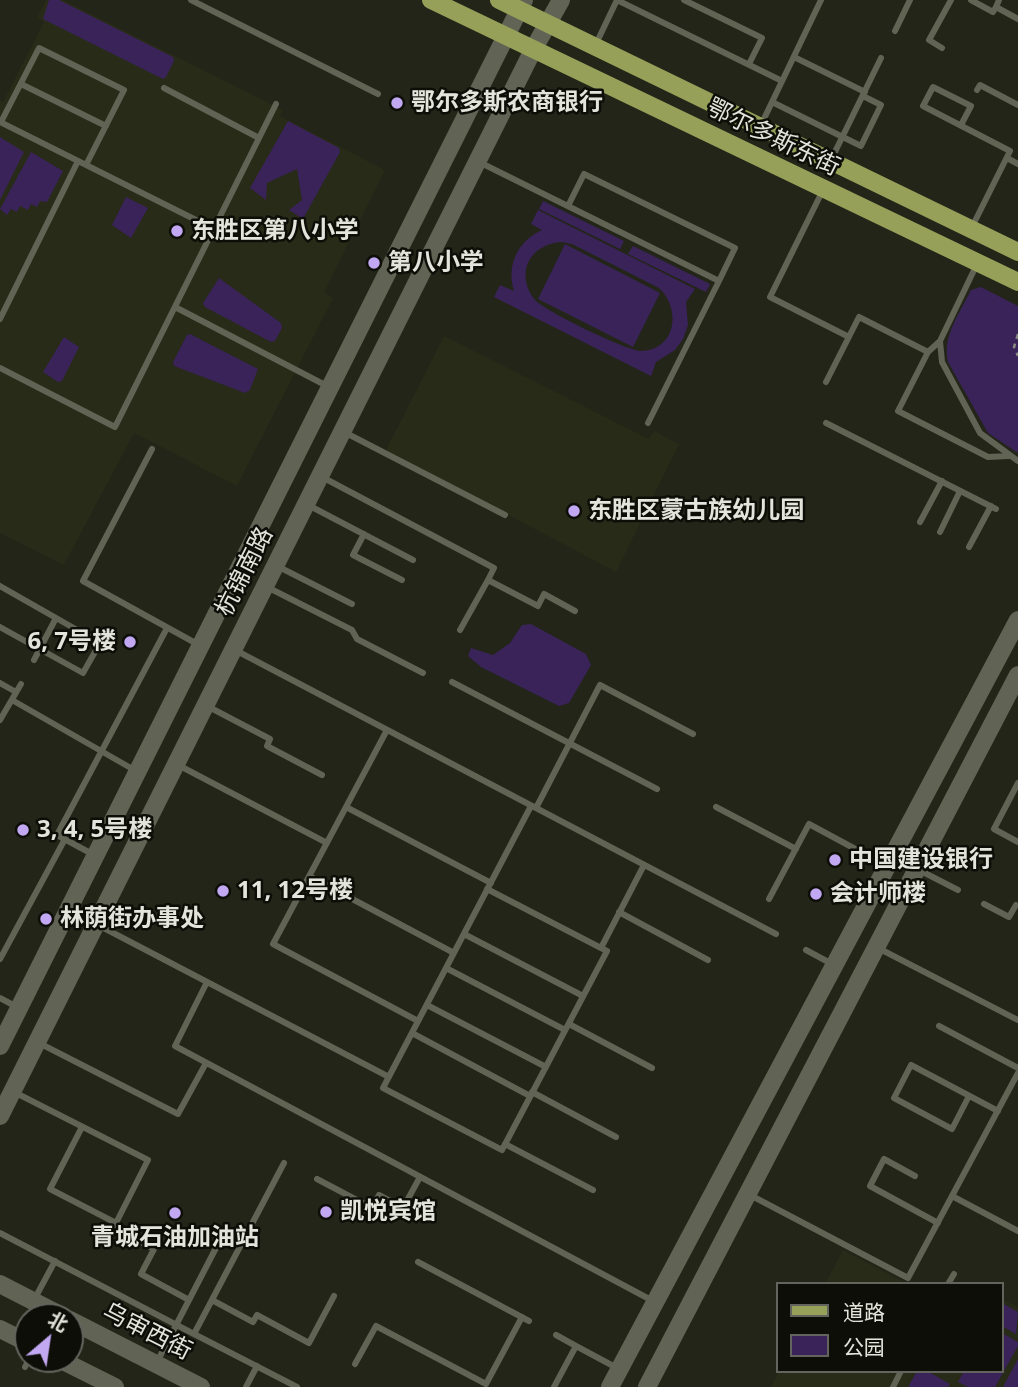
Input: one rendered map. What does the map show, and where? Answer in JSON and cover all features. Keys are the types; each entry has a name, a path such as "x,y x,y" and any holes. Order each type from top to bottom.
{"main road":[{"name":"鄂尔多斯东街","path":"431,0 1018,282"},
{"name":"鄂尔多斯东街","path":"499,0 522,5 595,46 1018,252"},
{"name":"杭锦南路","path":"0,1116 533,50 561,0"},
{"name":"杭锦南路","path":"0,1046 522,5"},
{"path":"610,1387 1018,620"},
{"path":"647,1387 1016,684"},
{"name":"乌审西街","path":"0,1284 38,1303"},
{"name":"乌审西街","path":"84,1327 201,1387"},
{"path":"84,1372 115,1387"}],"lane":[{"path":"191,0 379,94"},
{"path":"595,46 617,0 782,81"},
{"path":"684,0 762,38 749,64"},
{"path":"761,126 821,0"},
{"path":"895,31 910,0"},
{"path":"942,48 929,40 951,0"},
{"path":"971,0 993,12 997,3 1018,19"},
{"path":"86,165 124,90 39,48 1,122 78,161 86,165 214,229"},
{"path":"772,102 861,146 881,105 794,57"},
{"path":"831,161 881,58"},
{"path":"21,84 106,126"},
{"path":"977,90 980,85 1018,105"},
{"path":"961,125 971,106 933,87 923,106 1010,151 971,229"},
{"path":"164,88 259,138"},
{"path":"0,368 115,427 276,104"},
{"path":"1007,158 1018,164"},
{"path":"0,318 78,161"},
{"path":"478,161 719,281"},
{"path":"568,206 584,174 735,248 648,423"},
{"path":"824,189 770,297 849,337"},
{"path":"978,263 940,341 928,352 898,411 988,457 1009,456"},
{"path":"175,307 331,388"},
{"path":"826,382 859,317 928,352"},
{"path":"940,341 942,362 980,433 1018,461"},
{"path":"826,423 993,508 969,547"},
{"path":"342,431 505,515"},
{"path":"152,449 83,581 201,646"},
{"path":"320,476 494,568 460,630"},
{"path":"920,522 942,481"},
{"path":"940,532 960,491"},
{"path":"306,504 412,560"},
{"path":"364,534 353,555 402,580"},
{"path":"275,565 352,604"},
{"path":"488,580 537,606 544,594 575,611"},
{"path":"0,586 100,643 83,673 0,627"},
{"path":"265,586 352,631 357,639 423,673"},
{"path":"34,660 57,618"},
{"path":"95,856 57,835 167,628"},
{"path":"233,649 776,934"},
{"path":"452,682 657,789"},
{"path":"0,683 16,692"},
{"path":"0,720 21,684"},
{"path":"346,807 489,886 601,948 607,951 502,1150 383,1088 489,886 600,685 693,734"},
{"path":"12,700 138,772"},
{"path":"205,705 271,739 267,746 322,775"},
{"path":"387,730 273,944 418,1021"},
{"path":"176,764 327,843"},
{"path":"1018,783 994,829 1018,842"},
{"path":"716,807 796,849"},
{"path":"769,899 809,824 887,866"},
{"path":"0,959 65,839"},
{"path":"601,948 644,865"},
{"path":"917,869 958,890"},
{"path":"309,876 454,953"},
{"path":"984,904 1009,917 1016,905"},
{"path":"620,912 708,960"},
{"path":"96,924 389,1077"},
{"path":"464,934 583,996"},
{"path":"877,947 1018,1020"},
{"path":"806,950 834,965"},
{"path":"446,968 652,1068"},
{"path":"207,982 174,1046 655,1302"},
{"path":"0,998 19,1008"},
{"path":"427,1004 546,1067"},
{"path":"747,1194 908,1278 1018,1071 939,1026"},
{"path":"412,1034 616,1137"},
{"path":"37,1042 178,1114 206,1063"},
{"path":"969,1096 952,1129 894,1098 911,1065 998,1111"},
{"path":"13,1091 148,1160 113,1227 154,1249 141,1275 189,1300"},
{"path":"82,1127 50,1189 116,1223"},
{"path":"505,1144 593,1190"},
{"path":"915,1176 884,1160 870,1186 938,1223"},
{"path":"194,1334 284,1163"},
{"path":"317,1179 372,1208 379,1195 403,1208 420,1177"},
{"path":"952,1196 1018,1231"},
{"path":"0,1233 298,1387"},
{"path":"156,1364 218,1244"},
{"path":"34,1301 55,1261"},
{"path":"418,1262 529,1321"},
{"path":"949,1282 954,1274"},
{"path":"212,1300 253,1322 257,1315 309,1343 334,1296"},
{"path":"355,1364 376,1326 486,1384 522,1317"},
{"path":"556,1335 619,1369"},
{"path":"554,1387 576,1346"},
{"path":"246,1387 257,1366"}],"path":[{"path":"1018,334 1014,347 1018,356"}],"shaded area":[{"name":"东胜区第八小学","path":"46,0 63,0 283,110 280,116 385,170 324,292 333,298 237,486 134,433 64,565 0,533 0,101 3,102 44,22 37,18"},
{"name":"东胜区蒙古族幼儿园","path":"444,336 649,439 654,431 679,444 616,572 386,450"},
{"path":"843,1250 904,1282 826,1282"},
{"path":"1004,1300 1018,1307 1018,1387 771,1387 778,1373 1004,1373"}],"green space":[{"path":"49,0 59,0 173,57 174,61 166,77 163,79 43,19"},
{"path":"288,121 339,148 340,152 303,219 289,210 302,200 297,169 267,183 266,200 250,188"},
{"path":"0,137 24,152 0,200"},
{"path":"31,152 63,171 47,202 40,201 37,207 31,204 28,210 20,206 17,212 11,209 7,215 0,209"},
{"path":"126,197 148,208 131,238 112,225"},
{"path":"543,201 624,241 620,249 539,209"},
{"path":"538,210 695,289 686,302 688,325 683,339 675,350 656,362 651,376 494,297 500,285 514,291 512,272 516,255 526,241 542,230 531,224","holes":["550,244 572,244 659,288 671,306 672,316 672,327 662,344 653,349 633,349 569,321 535,300 526,277 531,258"]},
{"path":"565,244 660,293 633,347 538,299"},
{"path":"633,246 710,284 706,292 628,254"},
{"path":"219,278 281,323 282,328 275,341 271,342 205,307 203,303"},
{"path":"981,287 1018,306 1018,453 988,433 948,362 948,343 953,325 971,290"},
{"path":"190,334 258,369 250,390 245,393 174,366 173,362"},
{"path":"64,337 79,347 62,381 58,382 43,372"},
{"path":"531,624 586,654 591,665 569,703 559,706 481,667 468,656 471,648 493,655 510,643 522,625"},
{"path":"1004,1304 1018,1312 1016,1334 1004,1327"},
{"path":"1004,1334 1018,1342 1004,1371"},
{"path":"1018,1359 1018,1387 1003,1387"},
{"path":"916,1373 931,1373 950,1384 948,1387 908,1387"},
{"path":"963,1373 1003,1373 995,1387 968,1387 958,1382"}],"place":[{"name":"鄂尔多斯农商银行","path":"397,103"},
{"name":"东胜区第八小学","path":"177,231"},
{"name":"第八小学","path":"374,263"},
{"name":"东胜区蒙古族幼儿园","path":"574,511"},
{"name":"6, 7号楼","path":"130,642"},
{"name":"3, 4, 5号楼","path":"23,830"},
{"name":"中国建设银行","path":"835,860"},
{"name":"11, 12号楼","path":"223,891"},
{"name":"会计师楼","path":"816,894"},
{"name":"林荫街办事处","path":"46,919"},
{"name":"凯悦宾馆","path":"326,1212"},
{"name":"青城石油加油站","path":"175,1213"}]}
